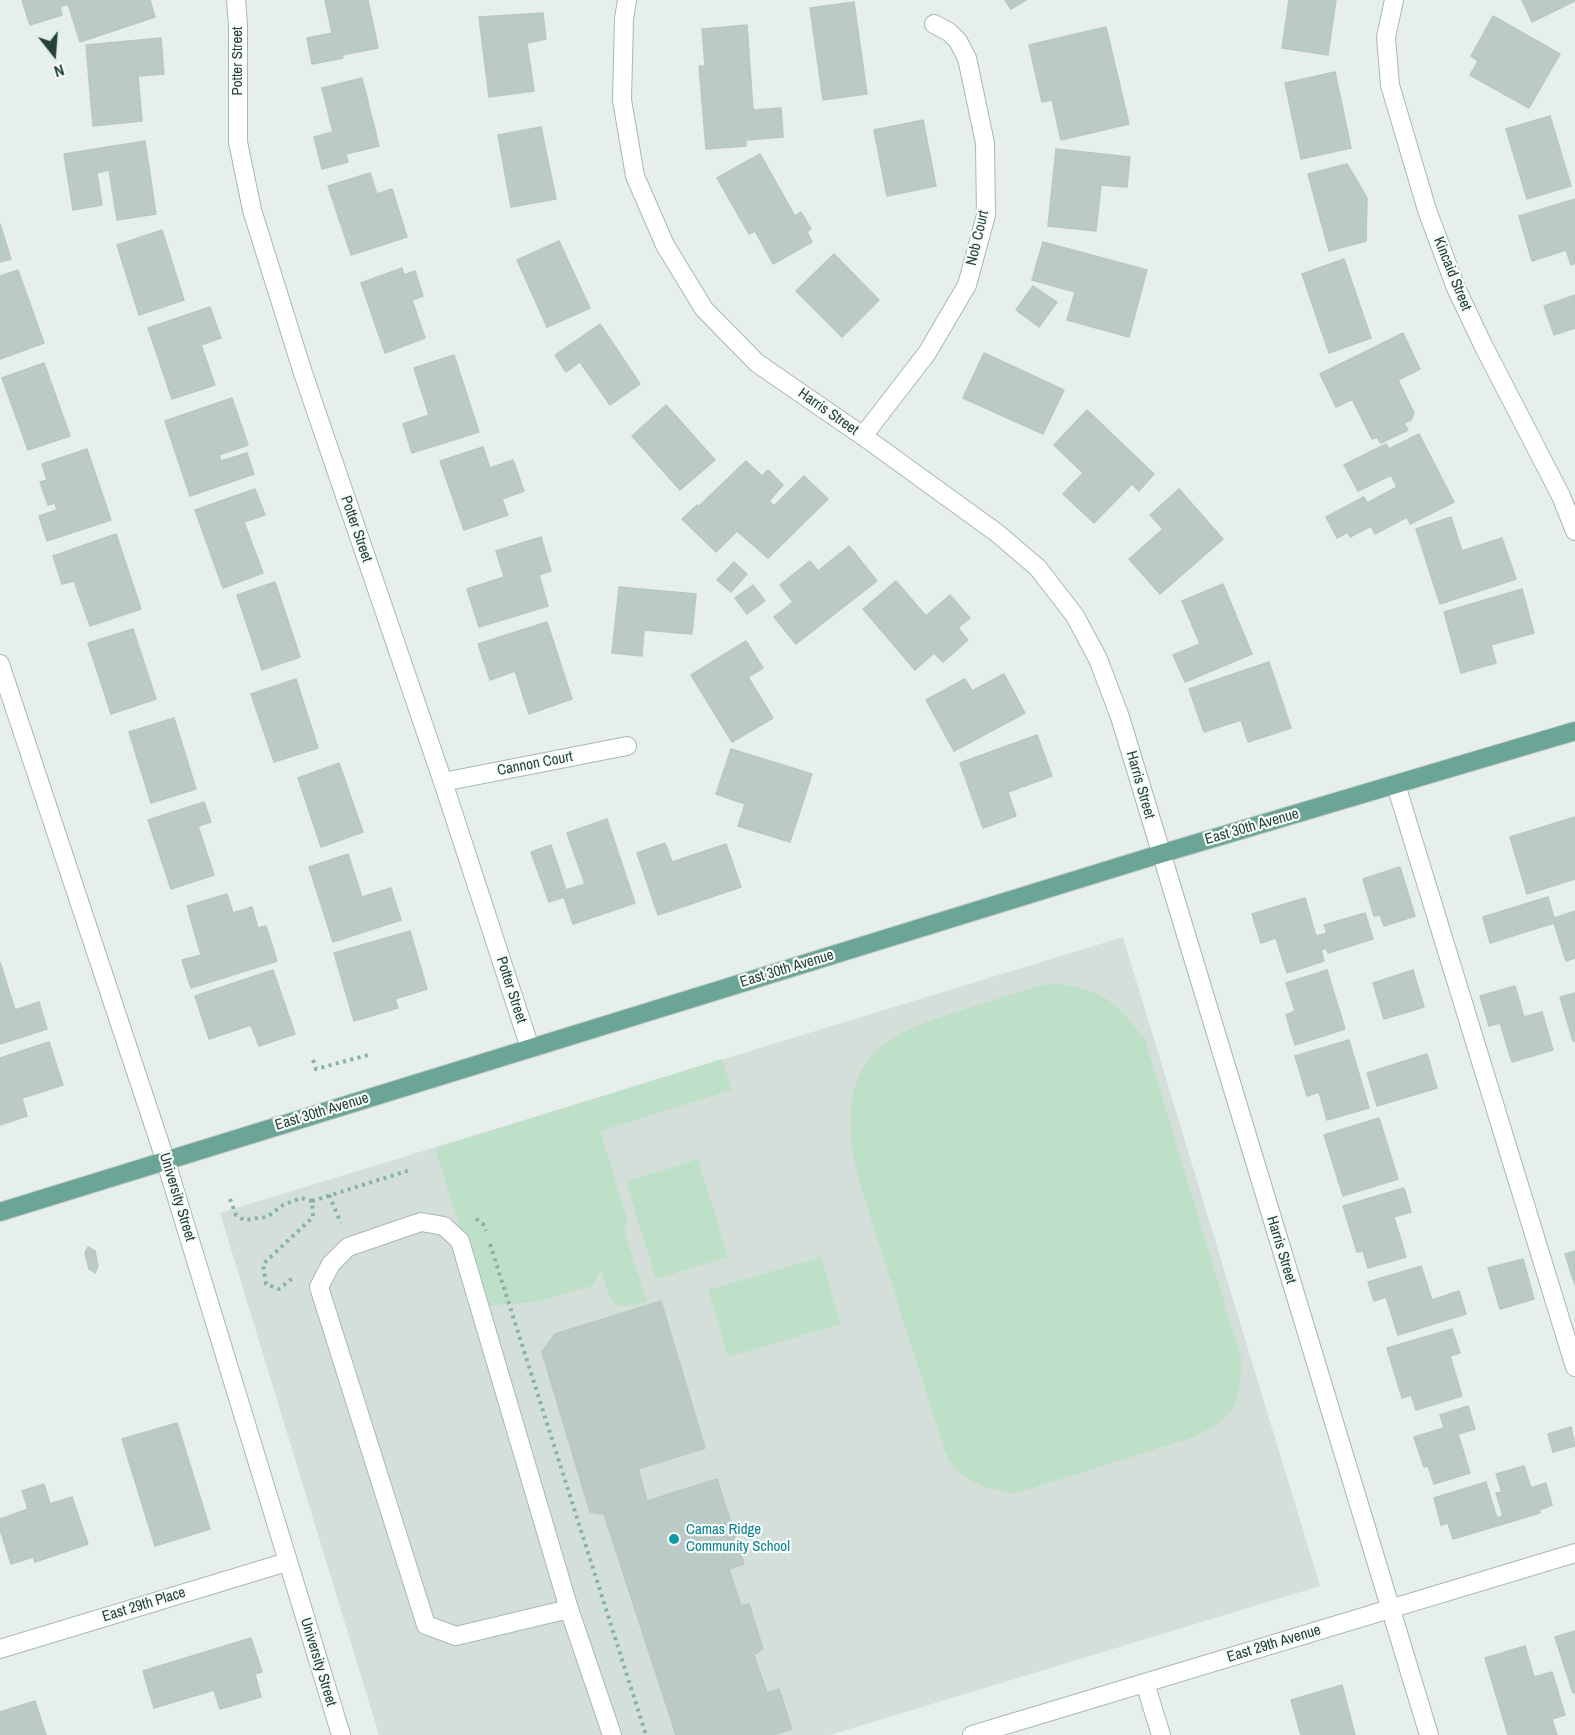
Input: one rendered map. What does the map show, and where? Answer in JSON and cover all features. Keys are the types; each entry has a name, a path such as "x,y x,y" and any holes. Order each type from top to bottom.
{"main road":[{"name":"East 30th Avenue","path":"0,1212 1161,854 1575,731"}],"street":[{"name":"Potter Street","path":"236,0 238,142 252,210 303,373 530,1048"},
{"name":"Harris Street","path":"627,0 624,19 622,100 635,176 665,245 704,309 758,363 998,533 1038,568 1075,616 1098,659 1120,717 1429,1735"},
{"name":"Kincaid Street","path":"1394,0 1386,37 1390,85 1427,210 1461,297 1483,345 1561,496 1575,531"},
{"name":"Nob Court","path":"863,436 927,353 967,285 986,215 985,143 967,58 958,41 949,32 934,24"},
{"name":"University Street","path":"0,664 166,1162 341,1735"},
{"name":"Cannon Court","path":"442,782 627,746"},
{"path":"1396,785 1575,1367"},
{"path":"569,1609 456,1636 426,1625 319,1287 331,1264 348,1247 421,1222 444,1227 460,1240 569,1609 612,1735"},
{"name":"East 29th Avenue","path":"972,1735 1575,1553"},
{"name":"East 29th Place","path":"0,1649 287,1562"},
{"path":"1145,1683 1161,1735"}],"path":[{"path":"313,1060 316,1069 372,1053"},
{"path":"230,1199 236,1215 244,1220 267,1217 283,1205 301,1198 312,1201 410,1170"},
{"path":"300,1272 279,1289 266,1284 263,1264 312,1217 312,1201"},
{"path":"334,1229 340,1224"}],"shaded area":[{"path":"1123,937 1320,1586 830,1735 379,1735 220,1213"}],"green space":[{"path":"1062,984 1091,991 1110,1002 1118,1008 1145,1040 1242,1361 1241,1376 1236,1400 1226,1416 1194,1437 1014,1494 973,1482 957,1470 945,1452 859,1181 853,1154 850,1118 855,1086 863,1068 874,1053 888,1041 942,1017 1041,985"},
{"path":"722,1059 732,1090 600,1131 627,1218 625,1233 647,1301 625,1306 614,1302 607,1290 601,1270 592,1286 536,1302 484,1306 435,1148"},
{"path":"698,1159 728,1257 656,1279 626,1182"},
{"path":"821,1257 841,1324 728,1357 708,1290"}],"building":[{"path":"22,0 150,0 155,17 80,42 68,4 60,7 62,15 30,25"},
{"path":"325,0 368,0 378,48 312,64 307,38 332,33"},
{"path":"1005,0 1026,0 1011,9"},
{"path":"1289,0 1336,0 1328,55 1282,48"},
{"path":"1522,0 1575,0 1575,1 1532,22"},
{"path":"854,2 867,94 823,100 810,8"},
{"path":"543,13 546,39 527,43 534,91 489,97 479,17"},
{"path":"1493,16 1560,54 1529,108 1470,75 1478,61 1471,56"},
{"path":"747,25 753,110 781,108 783,137 746,140 746,146 706,149 699,66 705,66 702,29"},
{"path":"1106,27 1129,124 1061,140 1052,100 1042,102 1029,45"},
{"path":"161,38 164,74 138,76 142,121 93,126 86,45"},
{"path":"1335,72 1351,148 1301,159 1285,83"},
{"path":"362,78 379,146 346,154 348,162 322,169 314,137 333,132 322,88"},
{"path":"1550,116 1571,186 1527,199 1506,129"},
{"path":"923,120 936,186 887,196 874,130"},
{"path":"541,127 556,199 511,207 498,135"},
{"path":"145,141 156,214 117,220 109,170 97,173 102,205 73,210 64,154"},
{"path":"1056,149 1130,157 1127,187 1101,185 1096,231 1048,226"},
{"path":"760,154 795,216 801,212 811,229 807,232 812,242 773,264 755,231 749,234 717,178"},
{"path":"1347,164 1367,198 1366,241 1329,251 1308,174"},
{"path":"370,173 377,194 392,189 407,237 351,255 328,186"},
{"path":"1575,199 1575,263 1571,265 1566,250 1532,261 1519,216"},
{"path":"0,224 11,259 0,262"},
{"path":"162,230 184,300 139,315 117,245"},
{"path":"559,241 590,308 547,327 517,260"},
{"path":"1043,242 1147,270 1129,337 1067,320 1075,292 1032,280"},
{"path":"834,254 879,300 842,337 796,291"},
{"path":"1344,259 1371,338 1329,353 1302,274"},
{"path":"402,268 404,275 415,271 423,296 412,300 425,338 385,353 361,283"},
{"path":"18,270 44,343 0,359 0,276"},
{"path":"1033,286 1057,302 1039,327 1016,310"},
{"path":"1575,295 1575,328 1554,335 1544,306"},
{"path":"210,307 221,338 201,345 215,385 172,399 148,328"},
{"path":"600,324 640,384 610,405 580,362 566,372 555,355"},
{"path":"1403,333 1420,369 1398,380 1414,413 1411,420 1404,423 1408,430 1381,443 1377,437 1372,439 1352,399 1336,407 1320,374"},
{"path":"984,353 1064,390 1043,434 963,398"},
{"path":"454,355 479,432 412,453 403,424 429,415 414,368"},
{"path":"44,363 70,436 28,450 2,378"},
{"path":"232,398 248,445 219,455 221,461 247,453 254,474 190,496 165,421"},
{"path":"666,405 715,460 680,490 632,436"},
{"path":"1087,410 1154,474 1139,491 1132,484 1094,523 1063,494 1083,473 1054,445"},
{"path":"1419,434 1454,502 1410,524 1407,517 1375,534 1371,526 1350,537 1348,532 1337,538 1326,517 1364,497 1367,503 1397,487 1391,475 1358,491 1344,465 1386,444 1389,449"},
{"path":"483,447 490,468 513,460 524,491 502,499 508,515 464,530 440,461"},
{"path":"87,449 111,520 47,541 39,516 57,510 55,503 48,505 40,482 47,480 42,464"},
{"path":"746,461 762,476 768,470 783,485 769,501 774,506 804,476 828,499 768,558 737,531 716,552 682,519 697,505 698,507"},
{"path":"255,489 265,515 244,522 263,573 223,588 195,510"},
{"path":"1179,489 1223,539 1160,594 1129,559 1163,529 1150,515"},
{"path":"1451,517 1462,551 1502,538 1516,579 1440,604 1416,529"},
{"path":"116,534 141,609 90,626 74,581 62,584 53,556"},
{"path":"541,537 551,571 539,575 548,606 479,627 467,589 504,577 496,551"},
{"path":"849,546 877,581 796,644 774,617 793,602 780,585 810,561 818,571"},
{"path":"734,562 747,574 731,592 717,580"},
{"path":"896,581 926,616 950,595 970,618 958,628 968,640 943,662 934,653 915,670 863,609"},
{"path":"275,582 300,657 262,670 237,595"},
{"path":"1223,584 1252,654 1185,682 1173,655 1200,644 1182,601"},
{"path":"753,585 765,601 747,614 735,598"},
{"path":"619,587 696,594 692,634 644,630 642,656 612,653"},
{"path":"1522,589 1534,633 1491,645 1496,663 1461,673 1444,612"},
{"path":"547,622 572,699 529,714 515,671 490,680 478,644"},
{"path":"133,629 156,699 111,714 88,643"},
{"path":"746,641 763,668 748,677 773,718 732,742 691,675"},
{"path":"1269,662 1291,728 1248,742 1241,720 1204,732 1189,689"},
{"path":"1004,674 1025,713 954,751 926,700 965,679 972,691"},
{"path":"296,679 318,748 274,762 251,694"},
{"path":"174,718 196,789 151,803 129,732"},
{"path":"1037,735 1052,776 1008,792 1016,816 983,828 960,763"},
{"path":"731,749 812,774 790,842 738,826 745,804 716,794"},
{"path":"339,763 363,832 321,847 298,778"},
{"path":"204,802 211,822 198,826 214,875 171,889 148,820"},
{"path":"1575,817 1575,879 1527,894 1510,837"},
{"path":"607,819 635,903 573,924 564,897 549,902 531,852 551,845 566,890 585,884 567,833"},
{"path":"665,843 672,862 726,844 741,887 658,915 637,853"},
{"path":"348,854 362,897 391,888 401,920 333,942 309,867"},
{"path":"1400,867 1415,916 1384,926 1380,915 1374,916 1363,879"},
{"path":"227,894 233,913 252,907 258,928 266,926 277,961 191,988 182,960 201,955 187,906"},
{"path":"1548,897 1554,918 1575,911 1575,958 1566,961 1554,923 1490,943 1483,917"},
{"path":"1305,898 1316,936 1327,933 1324,925 1365,913 1373,939 1328,953 1326,948 1321,950 1324,961 1287,973 1276,938 1261,943 1252,914"},
{"path":"410,931 427,989 395,999 398,1008 354,1021 334,953"},
{"path":"0,962 15,1010 39,1002 47,1029 0,1044"},
{"path":"273,970 295,1034 259,1046 251,1025 209,1039 195,996"},
{"path":"1327,970 1345,1029 1295,1045 1286,1015 1295,1011 1286,983"},
{"path":"1413,970 1424,1007 1384,1019 1373,983"},
{"path":"1515,986 1524,1017 1542,1012 1553,1050 1512,1062 1500,1023 1489,1026 1480,996"},
{"path":"1575,993 1575,1041 1573,1041 1560,997"},
{"path":"1349,1040 1369,1108 1327,1120 1319,1092 1307,1096 1295,1056"},
{"path":"49,1042 63,1085 22,1098 27,1116 0,1125 0,1058"},
{"path":"1427,1054 1437,1088 1377,1106 1367,1073"},
{"path":"1379,1118 1398,1179 1343,1196 1324,1135"},
{"path":"1404,1188 1411,1212 1394,1217 1406,1257 1368,1268 1363,1251 1357,1252 1343,1206"},
{"path":"88,1247 95,1251 98,1266 95,1273 89,1269 85,1253"},
{"path":"1575,1251 1575,1285 1565,1254"},
{"path":"1523,1259 1534,1299 1500,1309 1488,1268"},
{"path":"1421,1266 1432,1300 1459,1291 1466,1314 1398,1335 1386,1297 1374,1301 1368,1282"},
{"name":"Camas Ridge Community School","path":"661,1301 705,1448 638,1469 647,1501 717,1479 744,1564 729,1569 741,1606 749,1604 763,1649 754,1655 767,1693 779,1689 792,1729 772,1735 676,1735 604,1514 590,1512 542,1352 555,1334"},
{"path":"1452,1329 1460,1353 1450,1356 1462,1396 1416,1410 1411,1395 1402,1398 1387,1348"},
{"path":"1468,1406 1475,1429 1458,1434 1470,1473 1434,1484 1428,1466 1424,1467 1414,1437 1444,1428 1440,1415"},
{"path":"177,1423 210,1529 155,1546 122,1439"},
{"path":"1571,1427 1575,1446 1553,1452 1548,1434"},
{"path":"1524,1466 1531,1488 1546,1483 1552,1505 1539,1510 1540,1513 1453,1539 1448,1523 1441,1525 1434,1498 1486,1482 1497,1518 1503,1516 1496,1493 1502,1492 1496,1474"},
{"path":"44,1484 50,1504 72,1497 88,1544 35,1562 33,1557 11,1564 0,1529 0,1519 28,1509 22,1491"},
{"path":"1575,1631 1575,1692 1573,1693 1555,1637"},
{"path":"251,1638 262,1672 255,1674 261,1697 220,1709 214,1690 154,1708 143,1671"},
{"path":"1525,1646 1534,1677 1552,1672 1565,1715 1552,1719 1557,1735 1508,1735 1485,1658"},
{"path":"1342,1685 1355,1735 1301,1735 1291,1700"},
{"path":"35,1701 46,1735 0,1735 0,1712"}],"place":[{"name":"Camas Ridge Community School","path":"674,1539"}]}
